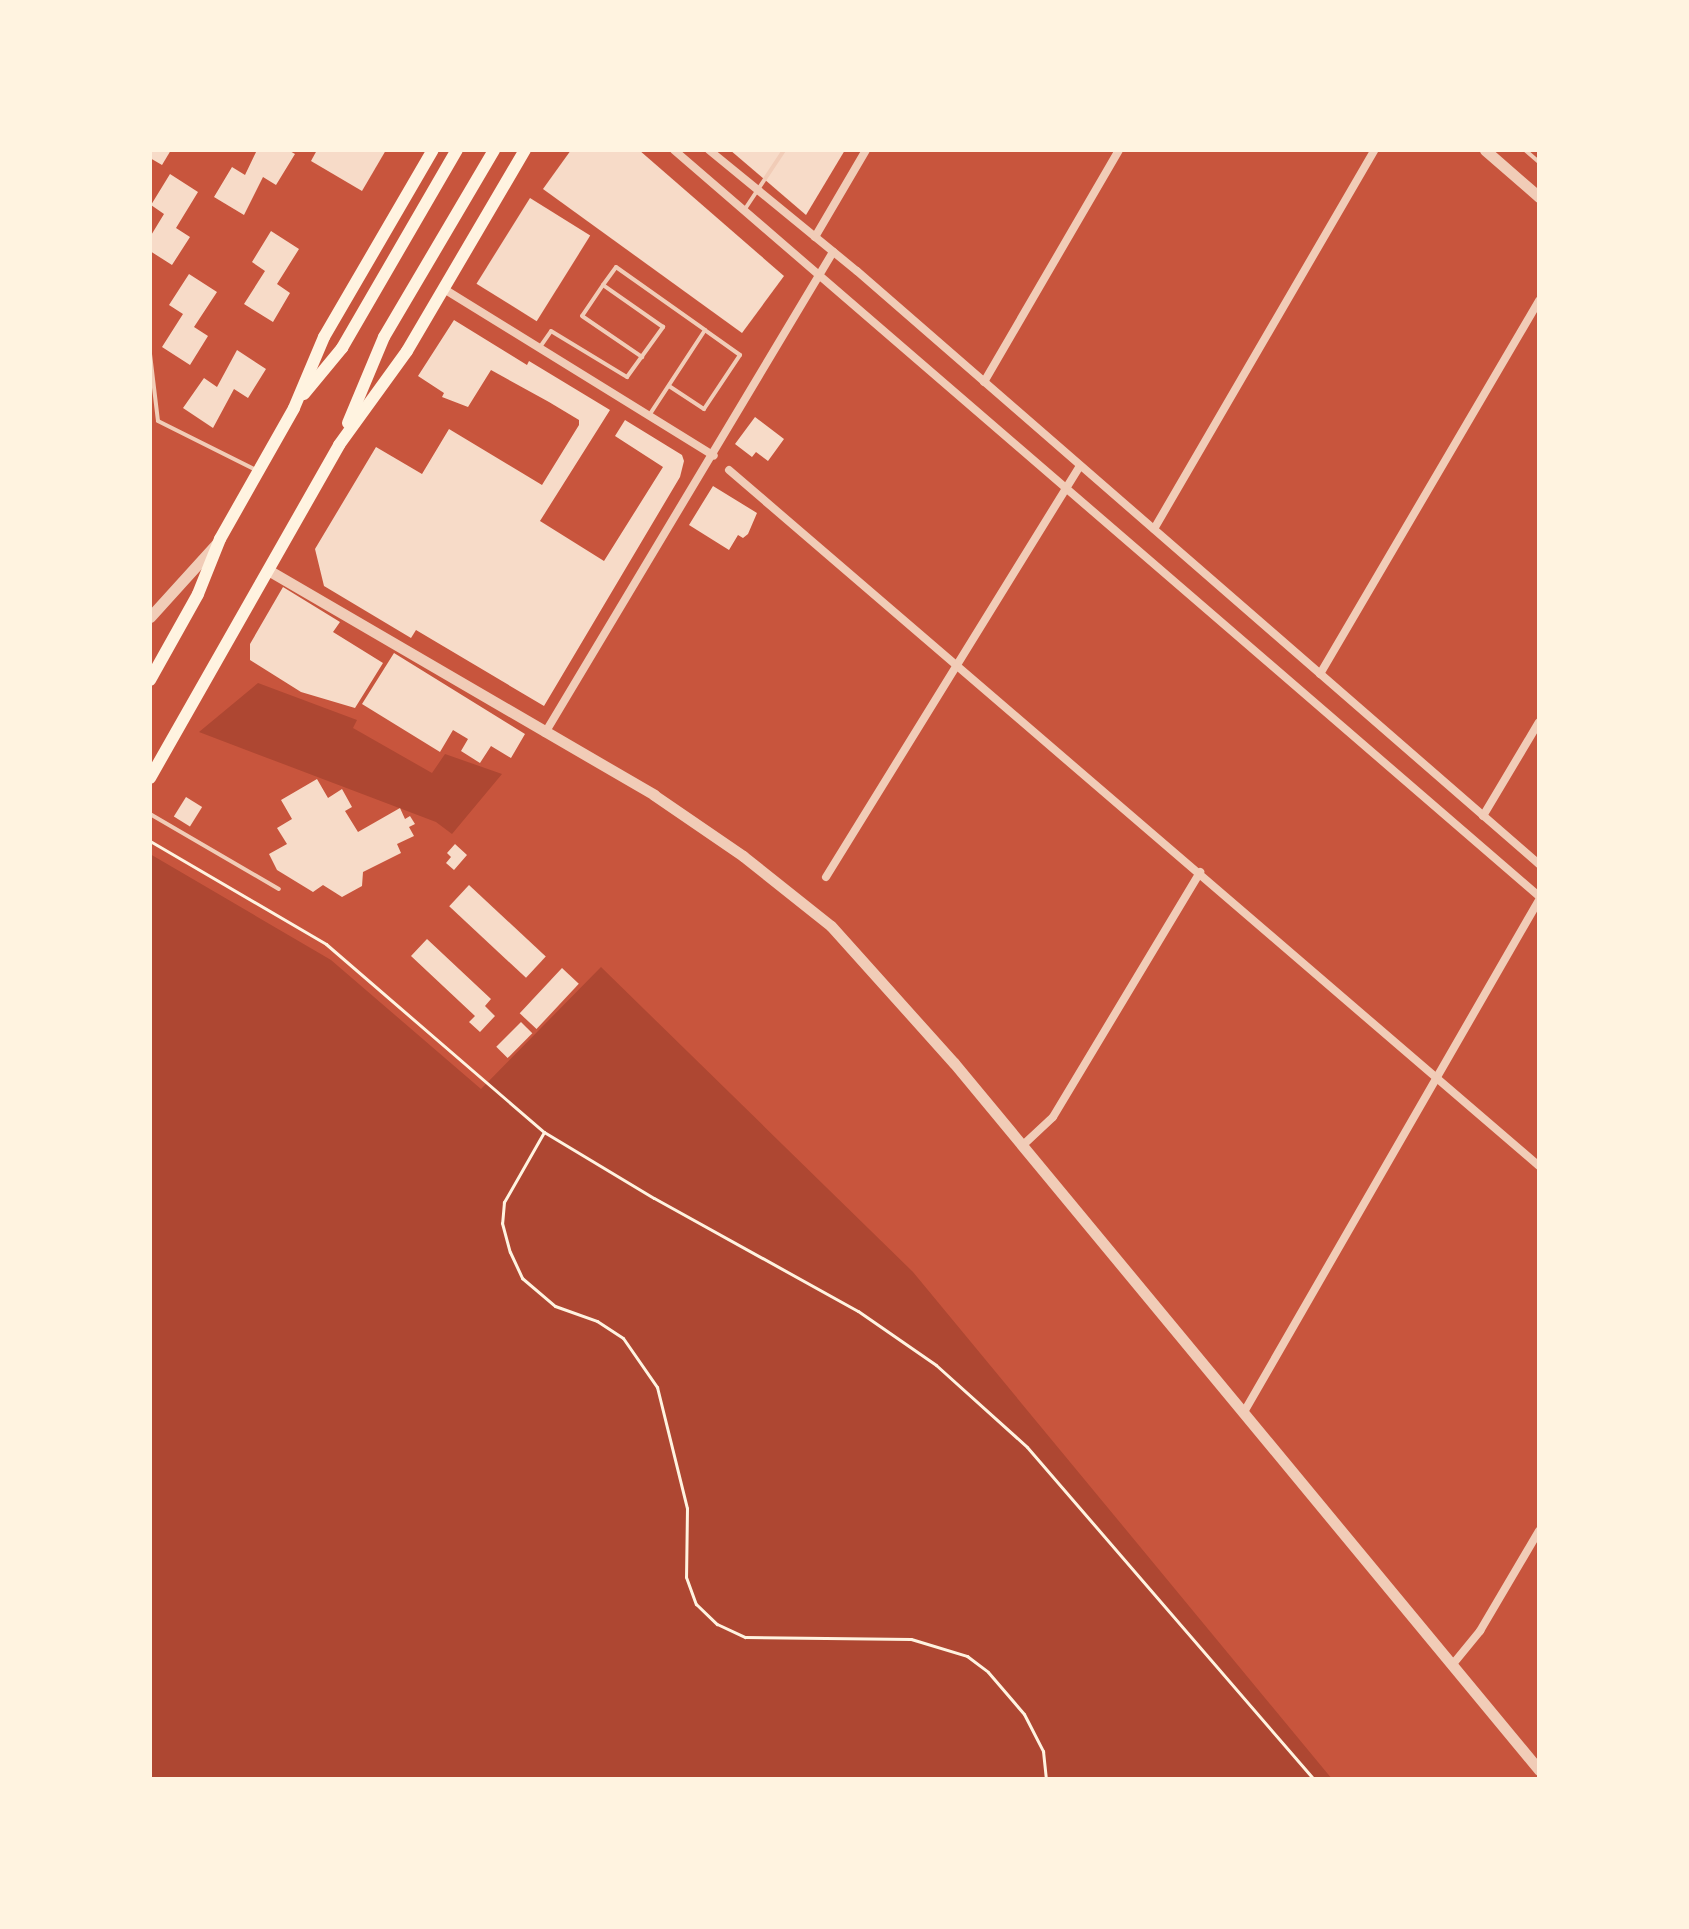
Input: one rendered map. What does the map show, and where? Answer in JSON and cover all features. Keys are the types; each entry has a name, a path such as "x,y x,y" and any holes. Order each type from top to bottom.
{"main road":[{"path":"150,680 198,594 220,539 294,408 324,337 433,150"},
{"path":"294,408 342,348 457,150"},
{"path":"339,445 384,337 494,150"},
{"path":"150,778 339,445 407,351 525,150"}],"street":[{"path":"674,150 1068,486 1539,898 1244,1412"},
{"path":"709,150 833,252 1539,864"},
{"path":"815,237 866,150"},
{"path":"984,382 1119,150"},
{"path":"1154,529 1375,150"},
{"path":"1485,150 1539,197"},
{"path":"545,733 714,456 833,252"},
{"path":"444,289 714,456"},
{"path":"1320,674 1539,301"},
{"path":"826,877 1080,466"},
{"path":"729,470 1539,1166"},
{"path":"150,617 220,539"},
{"path":"268,570 697,823 810,908 846,940 1022,1146 1539,1770"},
{"path":"1483,816 1539,722"},
{"path":"1022,1146 1053,1117 1200,872"},
{"path":"1453,1664 1480,1631 1539,1531"}],"lane":[{"path":"745,209 784,150"},
{"path":"1525,150 1539,162"},
{"path":"642,357 582,316 616,267 740,355 704,409 668,385"},
{"path":"540,347 551,331 627,377 663,327 603,285"},
{"path":"649,416 705,330"},
{"path":"150,354 158,421 258,471"},
{"path":"150,814 279,889"}],"path":[{"path":"150,841 326,944 544,1132 654,1198 858,1311 967,1391 1027,1447 1314,1779"},
{"path":"544,1132 504,1202 502,1223 510,1252 522,1278 555,1306 597,1321 623,1338 657,1387 687,1508 686,1577 696,1604 717,1624 745,1637 911,1639 967,1656 988,1672 1024,1714 1043,1751 1046,1779"}],"shaded area":[{"path":"258,683 357,720 353,728 432,773 445,754 502,774 452,834 436,822 199,732"},
{"path":"150,854 331,960 481,1089 601,967 913,1272 1332,1779 150,1779"}],"building":[{"path":"150,150 171,150 162,165 150,158"},
{"path":"257,150 288,150 295,154 276,185 263,177 244,215 214,197 232,167 245,175"},
{"path":"317,150 386,150 362,191 311,161"},
{"path":"571,150 639,150 784,276 742,333 543,189"},
{"path":"730,150 845,150 806,215"},
{"path":"170,174 198,192 176,228 190,237 172,265 150,251 150,237 164,214 151,205"},
{"path":"530,198 590,236 537,321 476,284"},
{"path":"271,231 299,249 277,284 290,293 273,322 244,304 265,271 252,262"},
{"path":"189,274 217,292 194,327 208,336 190,365 162,347 183,314 169,305"},
{"path":"454,320 527,365 529,361 610,410 540,521 604,561 663,467 615,436 625,420 682,455 684,461 680,477 544,706 416,630 411,638 324,586 315,549 376,447 422,474 449,429 542,485 579,425 579,420 491,370 468,407 442,397 444,393 418,376"},
{"path":"237,350 266,369 248,398 234,389 213,428 183,408 204,378 217,387"},
{"path":"755,417 784,439 768,461 756,452 752,457 735,444"},
{"path":"713,486 757,513 748,534 743,538 738,535 729,550 689,525"},
{"path":"283,587 340,622 333,632 383,663 355,708 301,692 250,660 250,644"},
{"path":"394,653 525,734 511,758 491,746 480,763 461,751 468,739 453,730 440,752 362,704"},
{"path":"317,779 328,798 342,789 352,807 345,811 358,832 400,808 405,819 410,816 415,824 409,827 414,836 397,844 401,853 363,872 362,886 342,897 323,885 313,892 277,870 269,854 287,844 277,828 292,819 281,800"},
{"path":"186,797 202,807 190,827 174,817"},
{"path":"455,844 467,855 454,870 446,863 451,857 447,853"},
{"path":"469,885 546,957 526,978 449,906"},
{"path":"427,939 491,999 485,1006 495,1016 480,1032 469,1022 475,1016 411,956"},
{"path":"562,968 579,984 537,1029 520,1013"},
{"path":"521,1022 532,1033 508,1058 496,1047"}]}
